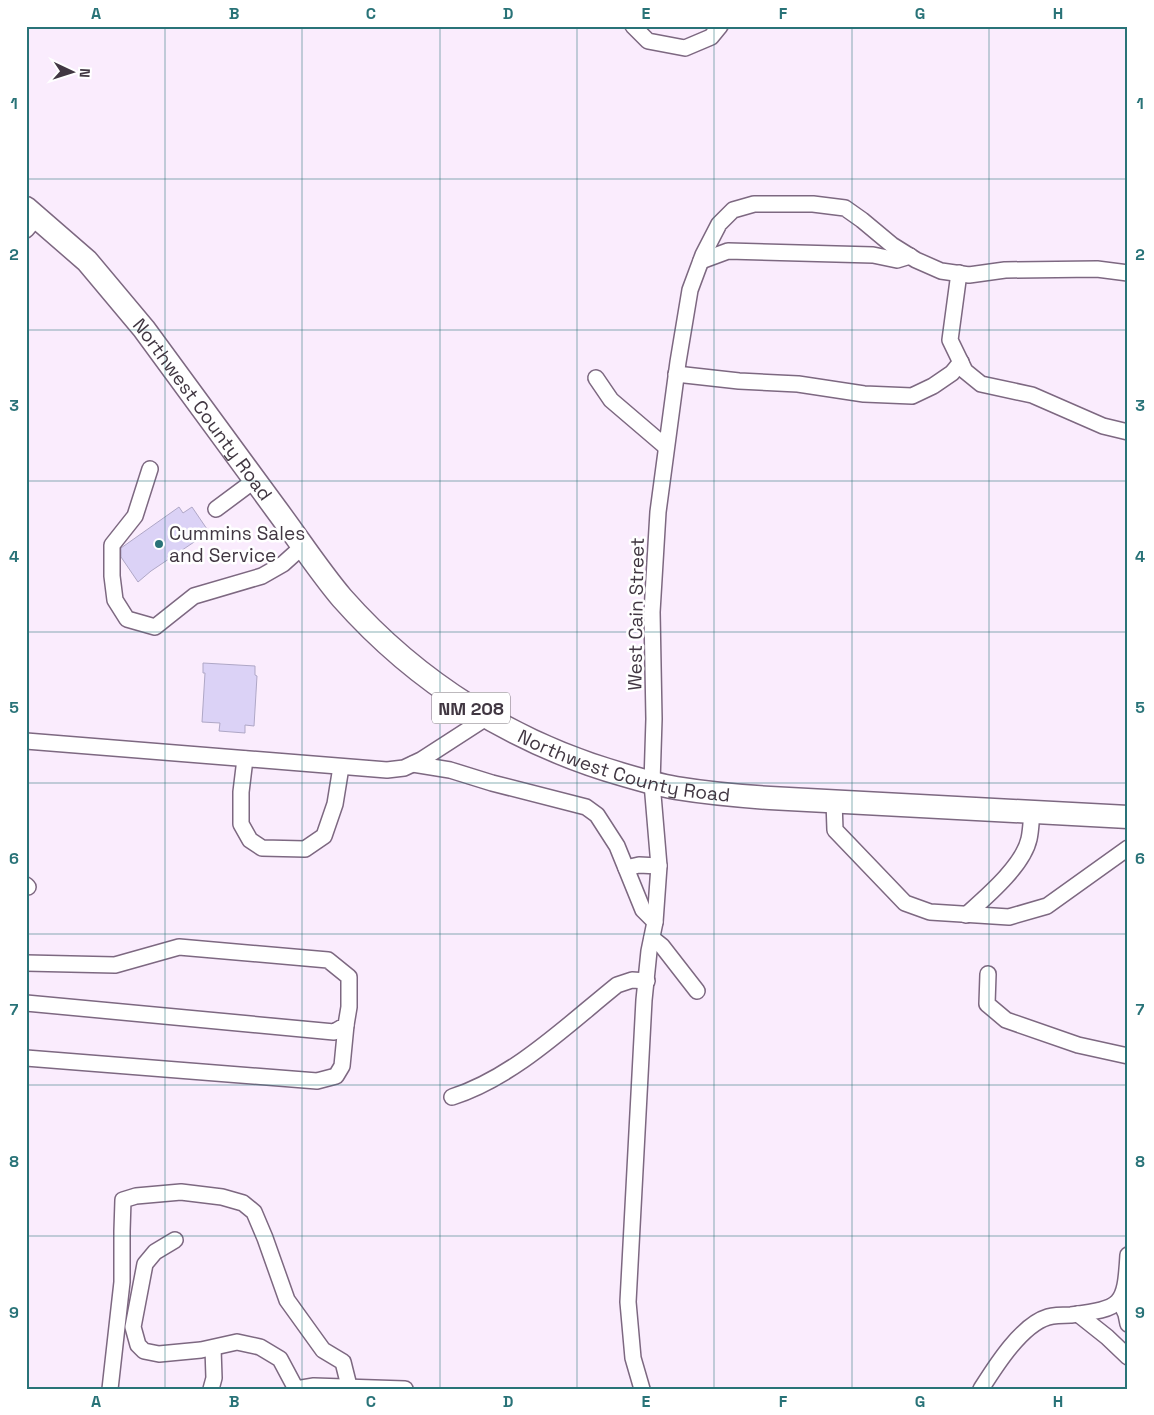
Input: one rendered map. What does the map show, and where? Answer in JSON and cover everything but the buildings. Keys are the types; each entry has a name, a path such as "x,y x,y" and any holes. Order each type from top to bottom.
{"highway":[{"name":"Northwest County Road","path":"30,218 87,261 115,293 144,329 341,596 388,645 456,699 486,718 520,736 592,766 676,788 731,795 1128,817"}],"street":[{"path":"633,26 648,41 685,48 711,37 720,26"},
{"name":"West Cain Street","path":"636,1387 628,1302 644,1000 655,922 660,866 652,783 654,719 652,612 658,512 676,374 690,290 701,261 719,224 733,210 754,204 814,204 845,208 910,256 941,271 969,275 1005,270 1097,269 1128,274"},
{"path":"701,261 728,251 873,255 897,260 910,256"},
{"path":"959,273 950,340 965,371 981,384 1032,395 1103,426 1128,432"},
{"path":"676,374 739,381 798,384 864,394 912,396 934,386 952,373 961,362"},
{"path":"596,378 611,400 666,447"},
{"path":"150,469 135,516 112,545 112,576 115,600 127,619 155,627 194,596 262,576 283,564 303,546"},
{"path":"216,509 255,480"},
{"path":"26,742 387,770 404,768 413,764 486,718"},
{"path":"245,759 241,792 241,824 250,840 262,848 305,849 324,836 335,804 341,767"},
{"path":"413,764 450,770 492,784 586,807 597,815 617,846 643,910 655,922"},
{"path":"834,801 835,830 905,903 930,912 1009,918 1047,906 1128,848"},
{"path":"966,915 1016,865 1029,841 1032,812"},
{"path":"626,868 639,865 660,866"},
{"path":"652,938 662,946 697,991"},
{"path":"26,963 115,965 179,947 328,960 349,977 350,1007 346,1025 342,1066 336,1076 317,1081 26,1058"},
{"path":"988,974 988,1004 1006,1020 1078,1045 1128,1056"},
{"path":"452,1097 494,1080 522,1062 617,986 632,980 647,981"},
{"path":"26,1003 334,1032 346,1025"},
{"path":"110,1389 122,1282 124,1200 136,1196 181,1192 222,1197 243,1203 254,1212 286,1300 323,1350 343,1362 350,1386"},
{"path":"175,1240 155,1252 145,1264 133,1327 138,1345 144,1351 159,1354 213,1348 237,1342 260,1346 280,1359 296,1389 314,1386 405,1389"},
{"path":"981,1389 1006,1352 1033,1326 1048,1317 1110,1308 1120,1301 1126,1280 1128,1254"},
{"path":"1120,1301 1128,1324"},
{"path":"1078,1314 1128,1357"},
{"path":"211,1389 214,1378 213,1348"}],"place":[{"name":"Cummins Sales and Service","path":"159,544"}]}
